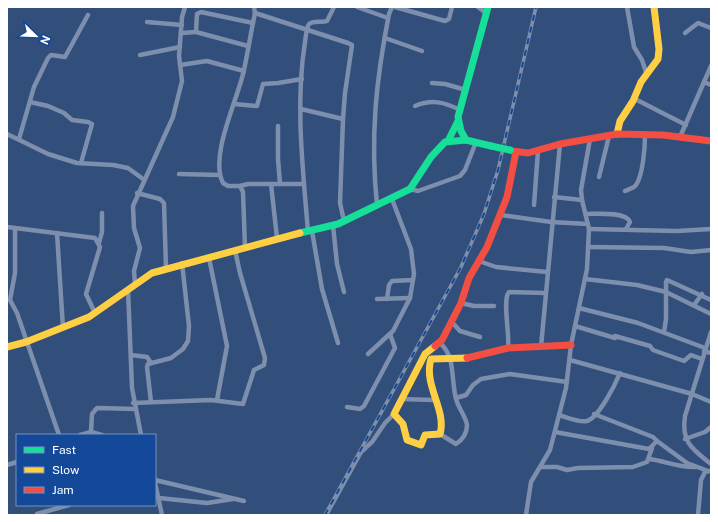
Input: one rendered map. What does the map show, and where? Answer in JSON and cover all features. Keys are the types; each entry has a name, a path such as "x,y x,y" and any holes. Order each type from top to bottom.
{"street":[{"path":"135,284 134,271 140,248 134,228 132,210 137,193 172,121 182,81 180,47 185,7"},
{"path":"254,7 255,13 244,71 220,148 220,175 225,185 304,184"},
{"path":"334,7 327,20 312,22 307,30 302,79 301,109 304,184 310,231 322,289 338,343"},
{"path":"357,7 388,18"},
{"path":"377,204 373,165 374,114 388,18 394,7 446,21 449,19 452,7"},
{"path":"448,141 458,121 487,10 478,7"},
{"path":"627,7 634,47 642,60 647,75"},
{"path":"617,134 620,121 635,99 641,82 654,66 659,50 654,7"},
{"path":"196,32 197,14 201,12 253,23"},
{"path":"255,13 348,43 352,46 343,119 340,203 344,221"},
{"path":"19,139 34,87 49,56 65,57 88,15"},
{"path":"147,22 182,25"},
{"path":"685,33 698,23 711,28"},
{"path":"182,33 196,32 248,46"},
{"path":"385,38 422,51"},
{"path":"140,55 180,47"},
{"path":"180,65 207,61 244,71"},
{"path":"680,138 711,66"},
{"path":"234,104 256,106 263,84 302,79"},
{"path":"704,82 711,85"},
{"path":"432,83 444,84 466,90"},
{"path":"635,99 686,125"},
{"path":"415,106 428,101 452,106 460,110"},
{"path":"30,102 48,106 64,113 72,120 92,124 80,163"},
{"path":"301,109 343,119"},
{"path":"458,121 461,132 466,140"},
{"path":"278,126 280,184"},
{"path":"7,134 44,152 80,163 113,165 128,168 143,180"},
{"path":"7,347 26,342 78,322 95,313 152,272 209,258 277,238 333,225 377,204 392,199 410,189 431,156 442,144 448,141 466,140 528,153 560,144 617,134 711,141"},
{"path":"625,190 634,187 638,181 645,150 646,135"},
{"path":"599,176 609,136"},
{"path":"526,515 532,482 550,450 568,382 571,345 585,279 588,247 589,229 582,200 582,183 590,139"},
{"path":"410,189 420,190 462,174 476,142"},
{"path":"541,347 560,144"},
{"path":"326,515 361,452 372,442 385,423 394,414 425,354 430,348 440,343 451,322 469,278 479,261 501,215 508,192 513,151"},
{"path":"534,205 538,151"},
{"path":"179,174 220,175"},
{"path":"271,184 277,238"},
{"path":"240,186 243,192 245,248"},
{"path":"137,193 160,199 164,203 166,268"},
{"path":"554,197 582,200"},
{"path":"368,354 390,334 410,298 413,280 412,253 392,199"},
{"path":"95,313 86,294 99,252 102,232 102,213"},
{"path":"586,214 613,214 627,217 630,222 626,229"},
{"path":"501,215 552,222 588,224"},
{"path":"333,225 337,264 344,292"},
{"path":"7,227 93,237 99,244"},
{"path":"15,228 14,273 10,300 17,313 59,434"},
{"path":"589,229 677,231 711,229"},
{"path":"57,233 63,328"},
{"path":"588,247 664,248 691,252 711,250"},
{"path":"133,402 217,400 244,404 254,370 262,366 265,362 235,250"},
{"path":"209,258 227,346 217,400"},
{"path":"479,261 496,267 547,272"},
{"path":"152,402 147,367 151,362 171,358 183,349 188,341 189,326 182,264"},
{"path":"585,279 637,286 666,292 711,314"},
{"path":"387,299 389,285 392,281 413,280"},
{"path":"664,332 666,282 669,280 702,294 711,300"},
{"path":"128,289 133,402 141,434"},
{"path":"508,348 510,337 506,301 507,294 509,292 545,293"},
{"path":"694,305 702,294"},
{"path":"377,299 410,298"},
{"path":"460,303 474,306 494,306"},
{"path":"579,308 638,323 664,332 711,353"},
{"path":"451,322 460,331 480,338"},
{"path":"575,326 614,338 615,336 632,340 684,361 691,355 702,359"},
{"path":"711,332 702,359 698,379 685,416 685,439 695,451 711,464"},
{"path":"348,407 360,409 364,406 395,348 390,334"},
{"path":"440,343 448,351 456,398 467,424 464,437 456,444 440,434"},
{"path":"440,434 442,428 434,400 429,362 431,359 469,358 508,348 571,345"},
{"path":"131,355 147,357 151,362"},
{"path":"570,360 692,394 711,402"},
{"path":"559,416 586,421 608,398 620,373"},
{"path":"456,398 464,397 473,385 481,380 510,374 568,382"},
{"path":"401,399 434,400"},
{"path":"91,432 92,414 97,408 135,409"},
{"path":"394,414 401,422 405,437 409,442 421,445 426,435 438,436 440,434"},
{"path":"594,414 654,437 657,441 687,463 710,471"},
{"path":"685,439 705,432 711,427"},
{"path":"84,434 91,432 98,434"},
{"path":"555,432 621,445 649,449 652,448"},
{"path":"541,467 557,467 567,470 578,468 633,467 645,464 649,459 652,448 657,441"},
{"path":"649,459 663,461 679,467 698,467"},
{"path":"698,515 702,480 705,472 710,471"},
{"path":"156,482 244,501"},
{"path":"156,486 162,515"},
{"path":"159,498 207,503 234,498"},
{"path":"37,514 65,506"}],"railway":[{"path":"325,515 461,267 484,214 498,170 536,7"}],"traffic: fast":[{"path":"466,140 461,131 458,117 488,7"},
{"path":"448,141 458,121"},
{"path":"300,233 338,224 410,189 431,157 445,142 466,140 491,146"},
{"path":"491,146 510,150"}],"traffic: slow":[{"path":"617,134 620,121 633,101 641,82 658,59 659,49 654,7"},
{"path":"7,347 26,342 89,317 152,273 300,233"},
{"path":"435,346 425,354 394,414 403,424 407,440 421,445 425,435 440,434 440,416 430,378 429,369 431,359 467,358"}],"traffic: jam":[{"path":"512,151 528,153 560,144 617,134 663,135 711,141"},
{"path":"435,346 442,340 461,303 469,278 487,247 507,197 516,152"},
{"path":"467,358 508,348 571,345"}]}
